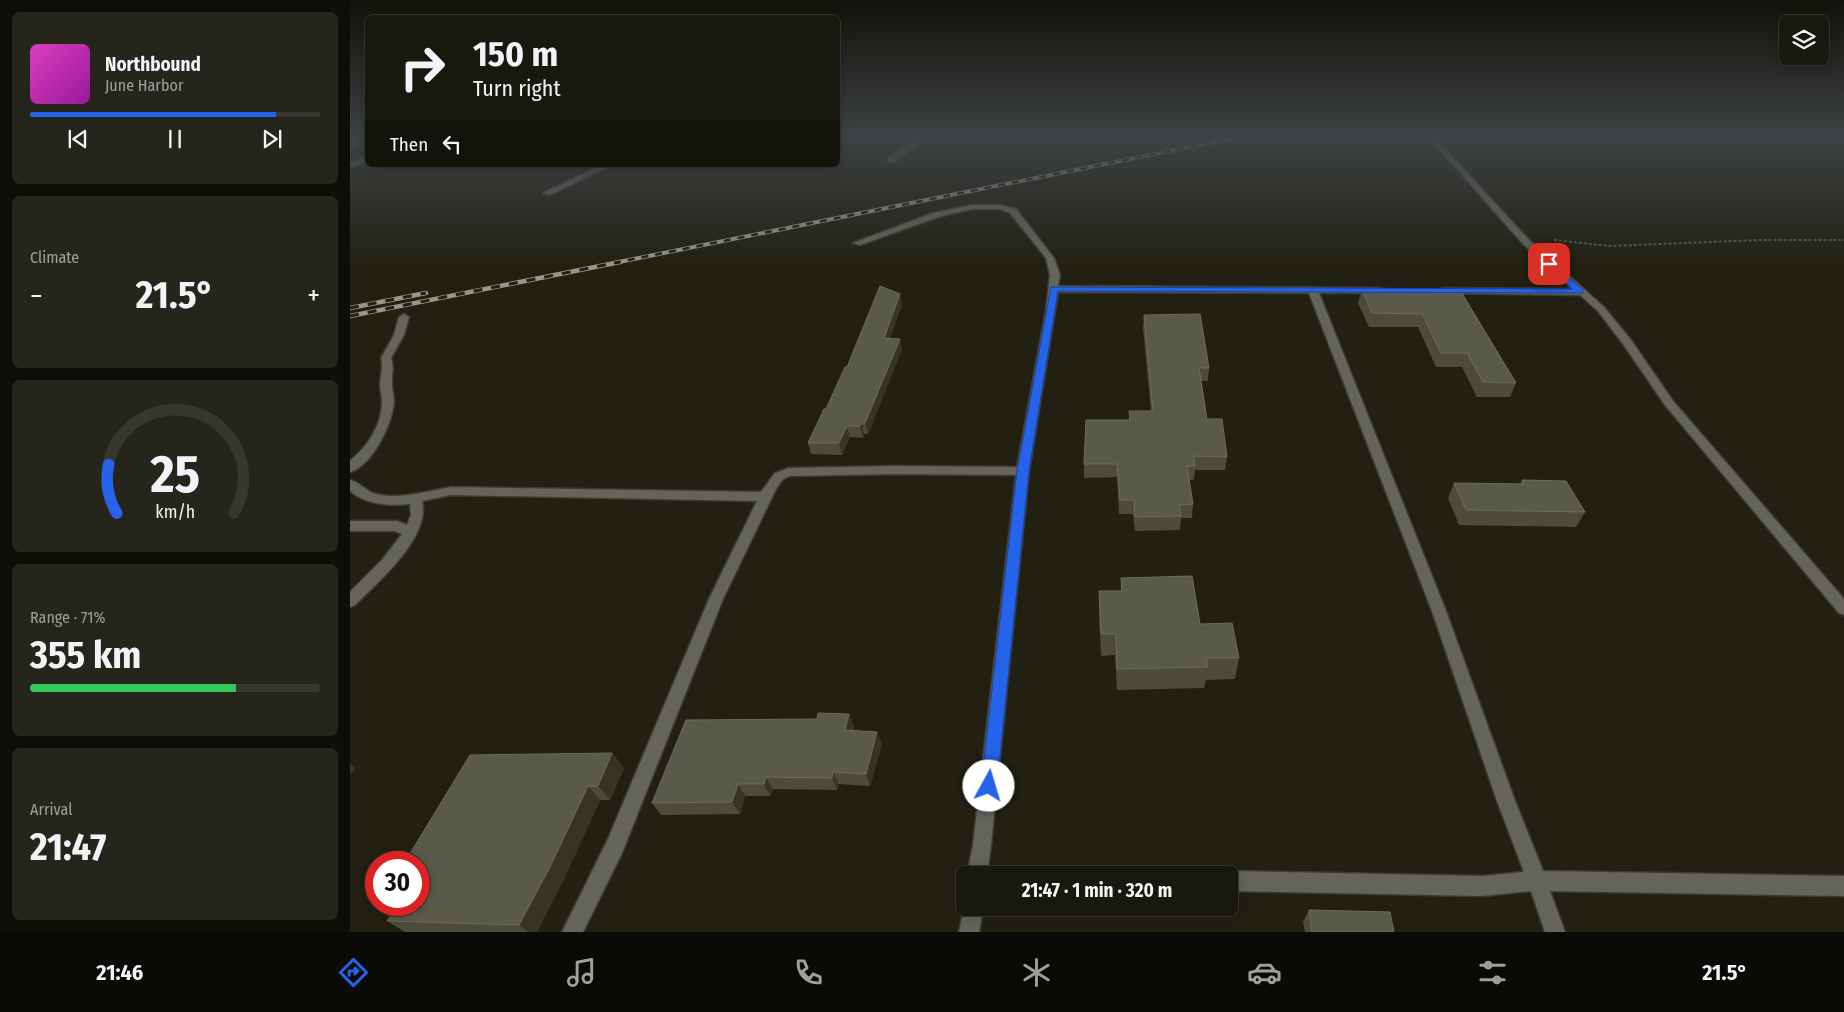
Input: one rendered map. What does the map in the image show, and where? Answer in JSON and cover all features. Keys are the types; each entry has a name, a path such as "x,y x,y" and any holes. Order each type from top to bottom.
{"street":[{"path":"547,192 575,179"},
{"path":"1471,179 1521,236 1580,292 1601,309 1627,342 1669,403 1844,609"},
{"path":"857,243 936,215 972,207 1000,207 1013,211 1050,258 1055,275 1023,471 979,866"},
{"path":"1054,289 1392,291"},
{"path":"1313,290 1439,610 1554,932"},
{"path":"1432,291 1580,292"},
{"path":"350,468 375,443 382,427 388,400 386,383 388,362 386,358 399,335 404,317"},
{"path":"572,932 615,846 716,598 770,487 779,476 789,472 894,470 1023,471"},
{"path":"350,484 370,498 384,500 415,498 451,491 766,497"},
{"path":"350,601 395,553 409,532 417,519 418,507 415,498"},
{"path":"350,526 397,526 409,532"},
{"path":"1238,881 1482,886 1537,881 1844,886"},
{"path":"969,932 972,916"}],"path":[{"path":"1521,236 1610,246 1760,240 1844,240"}],"building":[{"path":"880,286 900,294 884,338 900,339 865,423 862,423 860,426 847,426 839,443 808,443 845,367 847,367"},
{"path":"1362,289 1460,290 1516,383 1483,382 1467,353 1441,353 1422,314 1372,313"},
{"path":"1200,314 1209,368 1199,368 1207,419 1222,419 1227,457 1194,456 1195,466 1187,466 1193,504 1179,505 1181,516 1135,517 1134,500 1120,500 1117,464 1084,464 1086,420 1130,420 1129,411 1153,411 1144,315"},
{"path":"1522,480 1566,481 1585,512 1466,510 1454,483 1524,484"},
{"path":"1192,576 1200,624 1232,623 1239,658 1206,658 1208,667 1117,669 1116,634 1101,634 1099,591 1122,591 1121,578"},
{"path":"818,713 849,714 845,730 877,732 866,774 833,772 832,778 766,777 764,784 738,784 732,802 652,803 686,720 817,719"},
{"path":"612,753 598,786 588,786 551,865 519,925 387,921 390,916 430,916 430,851 412,851 470,755"},
{"path":"1309,910 1390,912 1394,932 1312,932"}],"railway":[{"path":"614,263 1028,179"},
{"path":"350,316 620,262"},
{"path":"350,308 426,293"}],"route":[{"path":"989,786 1023,471 1054,289 1580,292 1549,264"}]}
